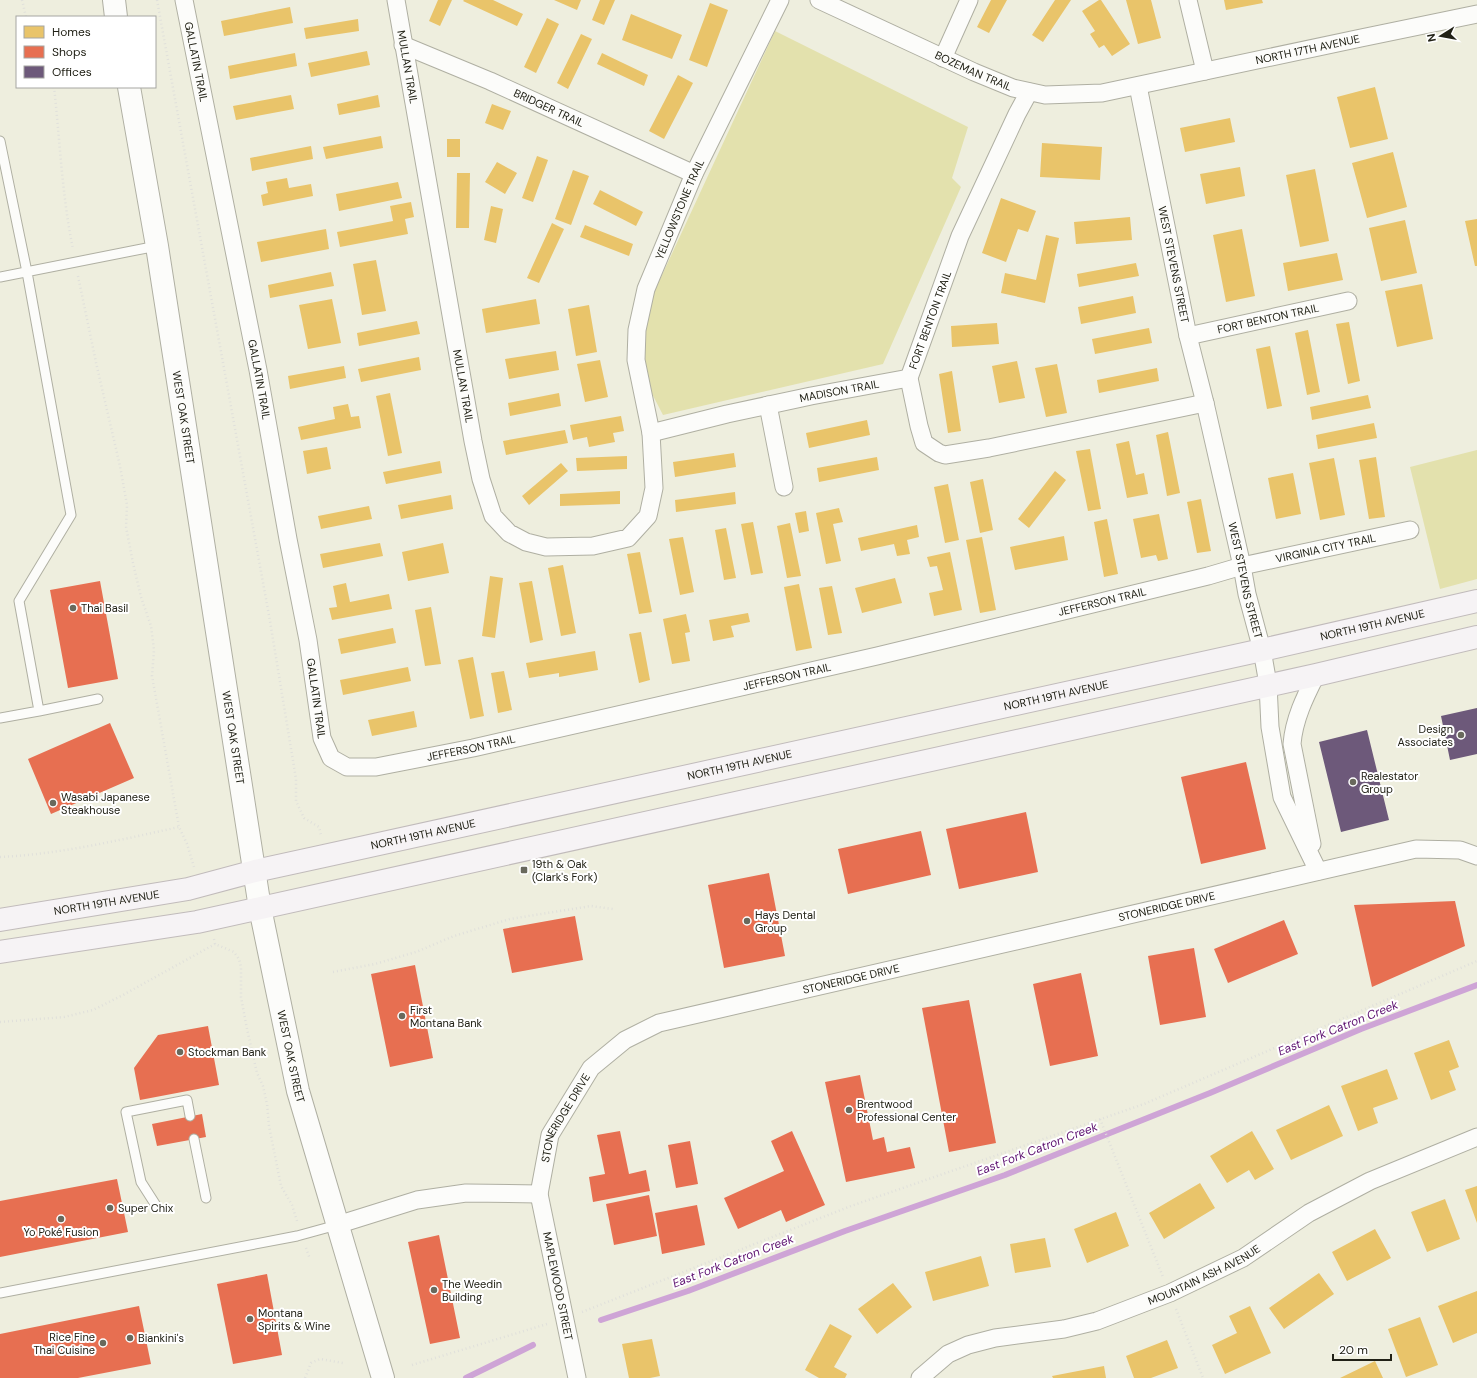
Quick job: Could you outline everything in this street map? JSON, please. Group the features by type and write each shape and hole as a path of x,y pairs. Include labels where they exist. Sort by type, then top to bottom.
{"main road":[{"path":"114,0 116,16"},
{"name":"WEST OAK STREET","path":"129,88 157,246 260,908 298,1091 383,1378"},
{"name":"NORTH 19TH AVENUE","path":"0,920 199,886 255,871 1262,650 1477,601"},
{"path":"0,952 208,919 260,908 1477,637"}],"street":[{"name":"GALLATIN TRAIL","path":"184,0 258,370 288,539 308,640 322,738 331,758"},
{"name":"MULLAN TRAIL","path":"396,0 472,441 481,480 493,516 509,533 526,542 546,547 593,546 628,538 648,516 654,488 651,433"},
{"name":"YELLOWSTONE TRAIL","path":"651,433 636,360 637,330 646,289 694,174 780,0"},
{"name":"BOZEMAN TRAIL","path":"819,0 943,58 1007,85 1029,92 1045,95 1102,93 1138,86"},
{"path":"943,58 969,0"},
{"path":"1188,0 1205,71"},
{"name":"NORTH 17TH AVENUE","path":"1138,86 1477,14"},
{"name":"BRIDGER TRAIL","path":"403,45 490,81 568,118 694,174"},
{"name":"WEST STEVENS STREET","path":"1138,86 1188,336 1205,403 1247,594 1262,650 1268,684 1270,727 1282,796 1318,871"},
{"name":"FORT BENTON TRAIL","path":"1029,92 1017,114 960,236 909,378 924,443 939,453 945,455 989,448 1205,403"},
{"name":"FORT BENTON TRAIL","path":"1188,336 1348,301"},
{"name":"MADISON TRAIL","path":"651,433 768,405 909,378"},
{"path":"768,405 784,487"},
{"name":"VIRGINIA CITY TRAIL","path":"1242,566 1410,530"},
{"name":"JEFFERSON TRAIL","path":"331,758 347,767 376,767 473,748 884,654 1208,576 1242,566"},
{"path":"1316,674 1300,707 1293,731 1292,744 1318,871"},
{"name":"STONERIDGE DRIVE","path":"539,1194 550,1135 590,1068 625,1040 659,1023 1416,849 1460,850 1477,856"},
{"name":"MOUNTAIN ASH AVENUE","path":"920,1378 948,1354 968,1345 995,1338 1064,1329 1097,1321 1170,1293 1242,1258 1309,1213 1363,1185 1477,1137"},
{"path":"337,1225 417,1200 466,1193 539,1194"},
{"name":"MAPLEWOOD STREET","path":"539,1194 577,1378"}],"lane":[{"path":"0,141 27,272 72,514 19,602 40,711"},
{"path":"0,277 157,246"},
{"path":"0,718 98,699"},
{"path":"157,1207 141,1182 126,1112 187,1100 190,1116"},
{"path":"194,1139 206,1198"},
{"path":"0,1293 297,1236 337,1225"}],"path":[{"path":"22,0 26,16"},
{"path":"157,0 270,622 296,779 296,801 304,818 320,827 324,856"},
{"path":"54,88 67,216 75,262 120,466 127,505 126,527 133,563 141,597 151,626 154,650 152,676 179,827 188,844 199,886"},
{"path":"0,857 26,856 83,847 179,827"},
{"path":"333,972 376,964 416,952 454,936 510,919 591,906 612,909"},
{"path":"208,919 215,944"},
{"path":"0,1022 64,1017 93,1010 215,944"},
{"path":"215,944 234,952 239,959 241,967 241,997 246,1029 257,1073 263,1086 281,1186 292,1205"},
{"path":"412,1365 565,1318 851,1206 1144,1104 1477,961"},
{"path":"1100,1119 1203,1378"},
{"path":"305,1378 311,1363 320,1359 343,1363"}],"shaded area":[{"path":"775,31 968,127 952,178 961,187 883,364 663,415 648,386 642,339 650,301"},
{"path":"1477,450 1477,579 1440,589 1410,467"}],"building: Homes":[{"path":"438,0 452,0 440,26 429,21"},
{"path":"493,0 523,14 517,26 463,1"},
{"path":"554,0 581,0 577,10"},
{"path":"600,0 615,0 604,25 592,20"},
{"path":"991,0 1007,0 989,33 977,27"},
{"path":"1055,0 1071,0 1043,42 1032,35"},
{"path":"1101,0 1130,44 1112,56 1104,45 1099,48 1090,34 1095,31 1082,11"},
{"path":"1126,0 1151,0 1161,38 1138,44"},
{"path":"1224,0 1262,0 1263,3 1226,10"},
{"path":"710,3 728,10 707,67 689,60"},
{"path":"290,7 293,23 224,36 221,21"},
{"path":"631,14 682,35 672,59 622,40"},
{"path":"547,18 559,24 536,73 524,67"},
{"path":"358,19 359,31 306,39 304,28"},
{"path":"581,34 592,39 568,89 557,83"},
{"path":"367,51 370,65 311,77 308,63"},
{"path":"295,53 297,66 230,79 228,66"},
{"path":"602,53 648,75 644,86 597,64"},
{"path":"678,75 693,83 664,139 649,131"},
{"path":"1375,87 1388,139 1350,148 1337,97"},
{"path":"291,95 294,109 236,120 233,106"},
{"path":"378,95 380,107 339,115 337,104"},
{"path":"492,104 511,111 503,130 485,123"},
{"path":"1230,118 1235,142 1185,152 1180,128"},
{"path":"381,136 383,148 326,159 323,147"},
{"path":"447,139 460,139 460,157 447,157"},
{"path":"1042,143 1102,147 1100,180 1040,177"},
{"path":"311,146 313,159 252,171 250,158"},
{"path":"1393,152 1407,207 1367,218 1352,163"},
{"path":"537,156 548,160 533,202 522,198"},
{"path":"497,162 517,173 505,194 485,182"},
{"path":"1240,167 1245,196 1206,204 1200,174"},
{"path":"1315,169 1329,241 1300,247 1286,175"},
{"path":"573,170 589,176 571,225 555,219"},
{"path":"457,173 470,173 469,228 456,228"},
{"path":"287,178 289,188 311,184 313,196 263,206 261,195 268,193 266,182"},
{"path":"398,182 402,198 339,211 336,194"},
{"path":"600,190 643,212 636,226 593,204"},
{"path":"1001,198 1036,211 1028,232 1018,229 1006,262 982,253"},
{"path":"411,202 414,217 405,219 408,234 340,247 337,232 393,221 390,206"},
{"path":"491,206 503,209 496,243 484,240"},
{"path":"1130,217 1132,240 1076,244 1074,222"},
{"path":"1477,219 1477,266 1475,266 1465,221"},
{"path":"1405,220 1417,273 1381,281 1369,228"},
{"path":"552,223 564,229 539,283 527,278"},
{"path":"585,225 633,244 629,256 580,237"},
{"path":"326,229 329,249 261,262 257,242"},
{"path":"1242,229 1255,296 1226,302 1213,235"},
{"path":"1046,235 1059,238 1045,303 1001,293 1005,273 1036,280"},
{"path":"1337,253 1343,280 1288,291 1283,263"},
{"path":"376,260 386,311 362,315 353,264"},
{"path":"1136,263 1139,276 1079,287 1077,274"},
{"path":"331,272 334,286 270,298 268,285"},
{"path":"1422,284 1433,339 1397,347 1385,291"},
{"path":"1133,296 1136,313 1081,324 1078,307"},
{"path":"332,299 341,343 308,349 299,305"},
{"path":"536,299 540,324 486,333 482,309"},
{"path":"589,305 597,352 576,356 568,309"},
{"path":"417,321 420,334 359,346 357,333"},
{"path":"1349,322 1360,381 1348,384 1336,324"},
{"path":"997,323 999,344 952,347 951,326"},
{"path":"1149,328 1152,343 1095,354 1092,339"},
{"path":"1308,330 1320,392 1307,395 1295,333"},
{"path":"1270,346 1282,406 1267,409 1256,349"},
{"path":"556,351 559,370 509,379 505,359"},
{"path":"419,357 421,370 361,382 358,369"},
{"path":"600,360 608,397 585,402 577,364"},
{"path":"1017,361 1025,398 999,403 992,366"},
{"path":"1057,364 1067,413 1046,417 1035,368"},
{"path":"344,366 346,378 290,389 288,376"},
{"path":"1157,368 1159,381 1099,393 1097,380"},
{"path":"952,371 961,431 948,433 939,374"},
{"path":"390,393 402,453 388,456 376,396"},
{"path":"559,393 561,406 510,416 508,403"},
{"path":"1368,395 1371,408 1312,420 1310,407"},
{"path":"348,404 351,417 359,416 361,428 301,440 298,427 335,419 333,407"},
{"path":"621,416 624,431 613,433 615,442 589,447 587,437 573,440 570,425"},
{"path":"867,420 870,435 809,448 806,433"},
{"path":"1374,423 1377,438 1318,449 1316,435"},
{"path":"565,430 568,443 506,455 503,441"},
{"path":"1168,432 1180,493 1167,496 1156,435"},
{"path":"1129,441 1136,475 1144,473 1148,494 1127,498 1116,444"},
{"path":"327,447 331,469 307,474 303,451"},
{"path":"1090,449 1101,509 1088,511 1076,451"},
{"path":"734,453 736,467 675,477 673,462"},
{"path":"627,456 627,469 577,471 576,458"},
{"path":"877,457 879,470 819,482 817,468"},
{"path":"1376,457 1385,517 1369,519 1359,460"},
{"path":"1334,458 1345,515 1320,520 1309,463"},
{"path":"440,461 442,473 386,484 383,472"},
{"path":"561,463 568,471 529,505 522,496"},
{"path":"1055,471 1066,480 1029,528 1018,519"},
{"path":"1293,473 1301,514 1276,519 1268,478"},
{"path":"983,479 993,530 980,533 970,482"},
{"path":"948,484 959,540 945,543 934,487"},
{"path":"620,491 620,504 560,506 560,494"},
{"path":"735,492 736,504 676,512 675,500"},
{"path":"451,495 453,509 401,519 398,505"},
{"path":"1201,499 1211,551 1197,553 1187,502"},
{"path":"369,506 372,519 321,529 318,516"},
{"path":"839,508 843,522 833,524 841,561 826,564 816,513"},
{"path":"806,511 809,531 799,533 795,513"},
{"path":"1159,514 1168,559 1158,561 1156,555 1141,558 1133,519"},
{"path":"1107,519 1118,574 1104,577 1094,522"},
{"path":"753,522 763,573 751,575 741,524"},
{"path":"790,523 801,576 787,578 777,526"},
{"path":"917,525 919,537 907,540 910,554 897,556 894,544 861,551 858,538"},
{"path":"726,528 736,578 724,580 715,530"},
{"path":"1064,536 1068,560 1015,570 1010,547"},
{"path":"683,537 694,592 680,595 669,539"},
{"path":"982,537 996,610 980,613 966,540"},
{"path":"380,543 383,556 323,568 320,554"},
{"path":"443,543 449,573 408,581 402,552"},
{"path":"640,552 652,612 639,614 627,554"},
{"path":"950,552 962,610 934,616 929,593 943,590 937,566 930,567 927,557"},
{"path":"563,565 576,633 561,636 548,568"},
{"path":"490,576 503,578 495,638 482,636"},
{"path":"895,578 902,603 862,613 855,588"},
{"path":"532,581 543,640 530,643 519,583"},
{"path":"346,583 350,602 389,594 392,609 332,620 329,608 337,607 333,586"},
{"path":"799,584 812,648 796,651 784,587"},
{"path":"832,586 842,633 828,635 819,588"},
{"path":"431,607 441,664 425,666 415,610"},
{"path":"748,613 750,622 731,626 734,637 713,641 709,620"},
{"path":"686,614 690,632 685,633 690,661 672,664 663,619"},
{"path":"393,628 396,643 341,654 338,639"},
{"path":"641,632 650,680 639,683 629,634"},
{"path":"595,651 598,670 559,677 559,673 529,678 526,663"},
{"path":"473,657 484,716 470,719 458,660"},
{"path":"408,667 411,681 343,695 340,680"},
{"path":"504,671 512,710 498,713 491,673"},
{"path":"414,711 417,727 372,736 368,720"},
{"path":"1449,1040 1459,1067 1449,1071 1456,1090 1431,1100 1414,1053"},
{"path":"1387,1069 1398,1099 1373,1108 1378,1123 1358,1131 1341,1086"},
{"path":"1329,1105 1343,1136 1291,1160 1276,1130"},
{"path":"1252,1131 1274,1169 1255,1180 1249,1170 1227,1183 1210,1156"},
{"path":"1200,1183 1215,1208 1164,1239 1149,1213"},
{"path":"1477,1186 1477,1223 1465,1190"},
{"path":"1445,1199 1460,1239 1427,1252 1411,1212"},
{"path":"1116,1212 1129,1246 1087,1263 1074,1229"},
{"path":"1375,1229 1391,1258 1347,1281 1332,1252"},
{"path":"1045,1238 1051,1267 1015,1273 1010,1244"},
{"path":"981,1256 989,1286 933,1301 925,1272"},
{"path":"1319,1273 1334,1294 1284,1329 1269,1308"},
{"path":"893,1283 912,1307 877,1334 858,1309"},
{"path":"1477,1291 1477,1333 1453,1343 1438,1306"},
{"path":"1250,1306 1271,1353 1225,1374 1212,1345 1237,1333 1229,1316"},
{"path":"1420,1317 1438,1365 1406,1377 1388,1329"},
{"path":"830,1324 852,1336 834,1367 847,1374 845,1378 819,1378 805,1370"},
{"path":"652,1339 660,1376 650,1378 629,1378 622,1344"},
{"path":"1167,1340 1178,1368 1151,1378 1134,1378 1126,1356"},
{"path":"1375,1361 1383,1378 1340,1378"},
{"path":"1104,1366 1106,1378 1053,1378 1052,1376"}],"building: Shops":[{"path":"100,581 118,679 68,688 50,590"},
{"path":"110,723 134,778 51,814 28,759"},
{"path":"1246,762 1266,849 1201,864 1181,777"},
{"path":"1026,812 1038,872 959,889 946,829"},
{"path":"921,831 931,875 848,894 838,849"},
{"name":"Hays Dental Group","path":"769,873 785,956 724,968 708,885"},
{"path":"1455,901 1465,946 1372,987 1354,905"},
{"path":"575,916 583,960 512,973 503,929"},
{"path":"1284,920 1298,954 1228,983 1214,949"},
{"path":"1194,948 1206,1017 1160,1025 1148,956"},
{"name":"First Montana Bank","path":"415,965 433,1058 390,1067 371,974"},
{"path":"1081,973 1098,1056 1050,1066 1033,984"},
{"path":"969,1000 996,1143 949,1152 922,1008"},
{"name":"Stockman Bank","path":"208,1026 219,1085 140,1100 134,1068 158,1035"},
{"name":"Brentwood Professional Center","path":"860,1075 873,1140 884,1137 887,1152 910,1147 915,1168 846,1182 825,1082"},
{"path":"202,1114 206,1137 157,1146 152,1124"},
{"path":"620,1131 629,1174 646,1170 650,1191 593,1202 589,1177 605,1174 597,1135"},
{"path":"792,1131 825,1205 786,1222 781,1210 738,1229 724,1198 784,1171 771,1141"},
{"path":"690,1141 698,1184 676,1188 668,1145"},
{"path":"117,1179 128,1232 0,1257 0,1201"},
{"path":"649,1195 657,1236 614,1245 606,1204"},
{"path":"697,1205 705,1245 662,1254 655,1213"},
{"name":"The Weedin Building","path":"439,1235 460,1338 430,1344 408,1242"},
{"name":"Montana Spirits & Wine","path":"267,1274 282,1355 233,1364 217,1284"},
{"path":"139,1306 151,1364 78,1378 0,1378 0,1334"}],"building: Offices":[{"name":"Design Associates","path":"1477,708 1477,754 1450,760 1441,716"},
{"path":"1367,730 1389,820 1341,832 1319,742"}],"waterway":[{"name":"East Fork Catron Creek","path":"601,1320 688,1291 845,1231 1005,1175 1210,1093 1361,1029 1477,985"},
{"name":"East Fork Catron Creek","path":"466,1378 533,1345"}],"place":[{"name":"Thai Basil","path":"73,608"},
{"name":"Design Associates","path":"1461,735"},
{"name":"Realestator Group","path":"1353,782"},
{"name":"Wasabi Japanese Steakhouse","path":"53,803"},
{"name":"19th & Oak (Clark's Fork)","path":"524,870"},
{"name":"Hays Dental Group","path":"747,921"},
{"name":"First Montana Bank","path":"402,1016"},
{"name":"Stockman Bank","path":"180,1052"},
{"name":"Brentwood Professional Center","path":"849,1110"},
{"name":"Super Chix","path":"110,1208"},
{"name":"Yo Poké Fusion","path":"61,1219"},
{"name":"The Weedin Building","path":"434,1290"},
{"name":"Montana Spirits & Wine","path":"250,1319"},
{"name":"Biankini's","path":"130,1338"},
{"name":"Rice Fine Thai Cuisine","path":"103,1343"}]}
